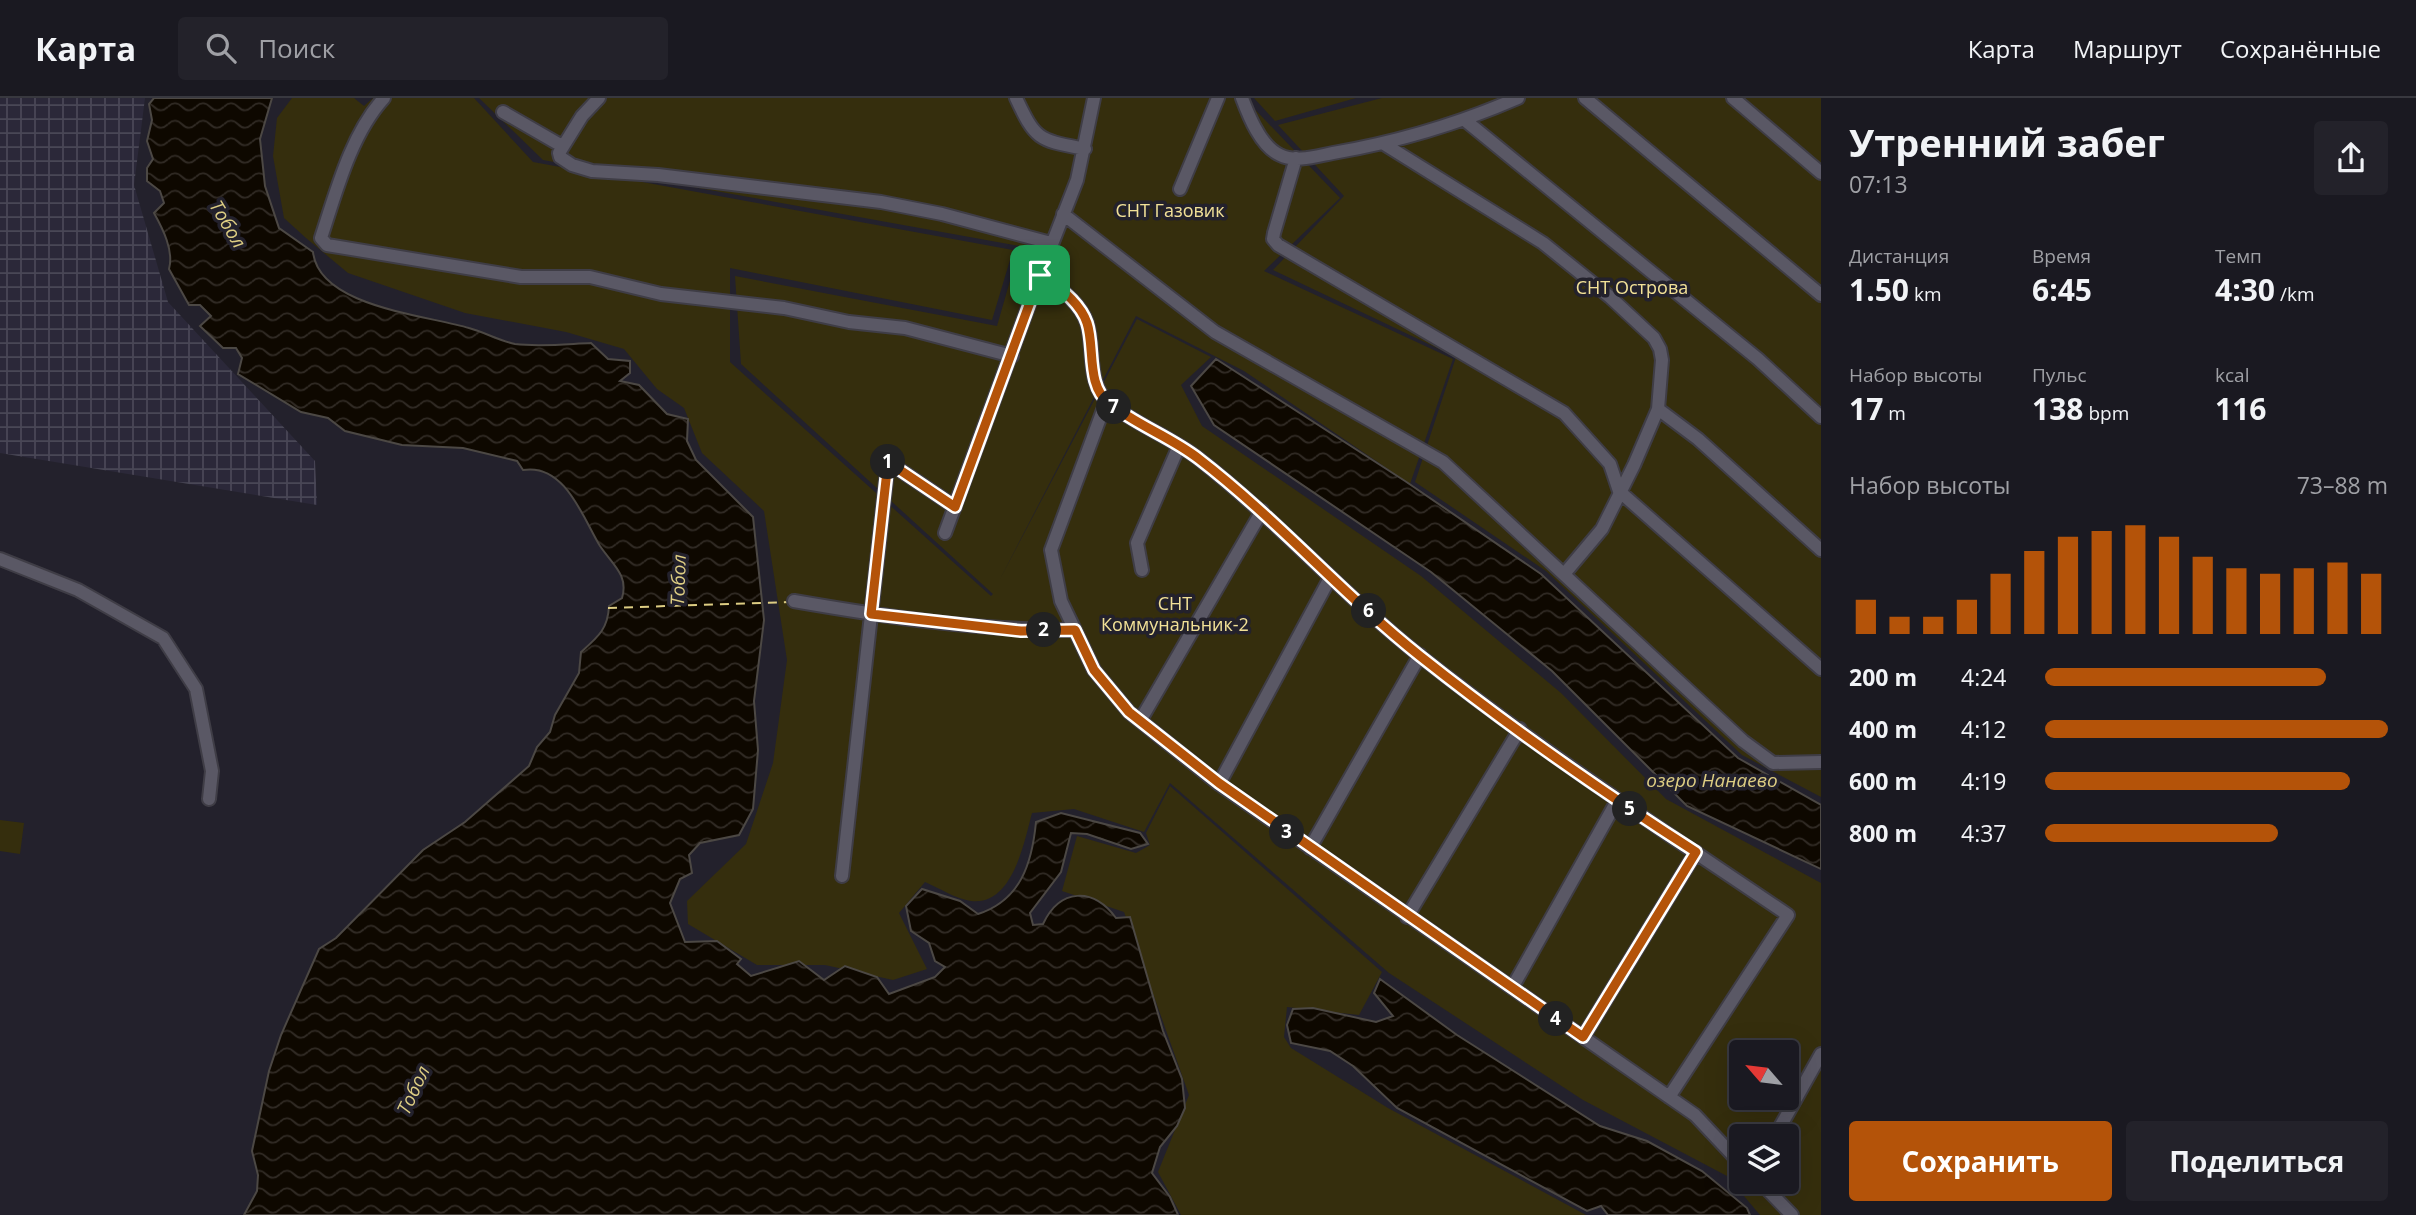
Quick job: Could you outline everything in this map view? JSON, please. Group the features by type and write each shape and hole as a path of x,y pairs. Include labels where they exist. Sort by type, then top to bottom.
{"street":[{"path":"384,98 358,140 343,177 322,235 321,240 327,245 521,277 590,277 661,293 784,308 849,322 905,328 1012,356"},
{"path":"599,98 562,146 560,158 581,169 658,175 881,202 979,223 1051,243"},
{"path":"1016,98 1033,133 1055,143 1085,149"},
{"path":"945,533 1012,356 1051,243 1077,180 1094,98"},
{"path":"1180,189 1218,98"},
{"path":"1242,98 1268,147 1281,156 1296,158 1384,145 1466,121 1518,98"},
{"path":"1585,98 1821,295"},
{"path":"1733,98 1821,173"},
{"path":"503,112 562,146"},
{"path":"1466,121 1758,359 1821,417"},
{"path":"1384,145 1543,243 1610,297 1654,338 1662,360 1658,409 1602,530 1565,573"},
{"path":"1296,158 1274,233 1273,239 1278,245 1564,413 1611,464 1619,491 1821,669"},
{"path":"1063,214 1215,332 1443,463 1565,573 1743,741 1773,763 1821,762"},
{"path":"1040,275 1068,296 1086,321 1093,372 1106,402 1180,446 1262,511 1330,578 1420,655 1617,801 1788,915 1668,1097"},
{"path":"1106,402 1051,550 1061,601 1094,670 1140,721 1219,783 1407,917 1695,1115 1729,1151"},
{"path":"1658,409 1698,439 1821,550"},
{"path":"1142,570 1137,543 1180,446"},
{"path":"842,876 888,462 955,507"},
{"path":"1140,721 1262,511"},
{"path":"0,559 78,590 163,638 196,689 212,771 209,799"},
{"path":"1219,783 1330,578"},
{"path":"794,601 871,614 1021,631 1075,630"},
{"path":"1310,848 1420,655"},
{"path":"1407,917 1520,729"},
{"path":"1512,988 1617,801"},
{"path":"1583,1037 1696,852"},
{"path":"1782,1124 1821,1054"},
{"path":"1772,1194 1792,1215"}],"shaded area":[{"path":"0,98 145,98 134,185 168,302 315,461 317,505 0,453"}],"green space":[{"name":"СНТ Коммунальник-2","path":"292,98 354,98 364,106 373,98 474,98 533,162 1013,250 992,320 730,268 730,362 991,596 993,594 741,364 735,276 997,326 1020,246 543,160 479,98 1244,98 1340,198 1264,271 1453,359 1410,484 1244,371 1136,316 999,581 1137,319 1211,357 1181,385 1202,426 1421,576 1561,693 1666,799 1821,883 1821,1215 1760,1215 1742,1194 1799,1194 1799,1124 1729,1124 1729,1178 1583,1100 1389,973 1170,783 1144,832 1074,809 1032,813 1020,855 1007,883 985,900 965,900 925,882 899,913 927,969 893,980 825,965 757,965 688,924 687,901 746,844 773,763 787,660 764,511 702,453 684,408 657,389 624,349 566,332 465,313 348,273 284,218 273,156 277,118"},
{"path":"1254,98 1356,98 1275,121"},
{"name":"СНТ Острова","path":"1382,98 1821,98 1821,797 1742,755 1546,571 1415,482 1456,357 1273,270 1344,196 1278,125"},
{"path":"1170,786 1382,972 1359,1015 1287,1007 1284,1037 1291,1048 1388,1108 1586,1215 1181,1215 1158,1172 1189,1095 1124,912 1062,891 1077,836 1136,853 1150,845 1146,833"},
{"path":"0,820 24,823 20,854 0,851"}],"water":[{"name":"Тобол","path":"154,98 272,98 260,139 265,186 279,228 313,252 320,271 334,285 377,306 469,328 509,343 591,343 608,359 630,361 630,373 620,381 639,385 667,414 688,419 687,441 696,460 753,517 764,620 754,701 758,750 753,809 739,835 700,843 689,855 692,873 680,879 670,903 685,942 717,941 741,959 737,964 751,976 799,961 824,980 845,966 877,977 889,994 935,977 945,967 935,961 929,943 911,931 906,906 922,889 960,901 978,914 993,908 1014,890 1022,878 1031,852 1036,822 1061,813 1140,833 1148,844 1131,849 1087,834 1071,833 1061,872 1030,913 1033,925 1043,924 1058,904 1077,896 1097,901 1116,918 1130,917 1163,1031 1182,1079 1185,1108 1177,1126 1160,1147 1152,1173 1170,1197 1178,1215 244,1215 257,1191 258,1175 252,1151 269,1071 281,1035 319,949 336,938 423,850 465,822 529,766 537,747 550,732 555,715 579,673 581,652 601,632 607,621 609,606 622,598 624,590 618,570 600,546 571,495 550,475 538,470 523,470 517,461 463,448 402,445 345,431 328,418 301,412 238,374 242,358 236,348 223,348 200,326 211,316 200,305 189,305 169,269 169,248 154,213 164,203 160,191 147,181 147,168 153,159 147,141 152,120 149,104"},
{"name":"озеро Нанаево","path":"1216,359 1405,481 1541,574 1738,758 1821,805 1821,869 1687,806 1552,671 1431,572 1214,425 1191,386"},
{"path":"1380,979 1457,1035 1600,1126 1647,1141 1702,1171 1747,1208 1750,1215 1608,1215 1601,1206 1587,1211 1397,1108 1353,1066 1330,1051 1291,1043 1287,1025 1293,1009 1313,1008 1376,1022 1393,1016 1374,993"}],"ferry route":[{"path":"608,608 789,602"}],"route":[{"path":"1040,275 1068,296 1086,321 1091,337 1093,372 1106,402 1197,457 1262,511 1330,578 1420,655 1617,801 1696,852 1583,1037 1450,947 1219,783 1129,712 1094,670 1075,630 1021,631 871,614 888,462 955,507 1040,275"}],"park label":[{"name":"СНТ Газовик","path":"1170,210"}]}
